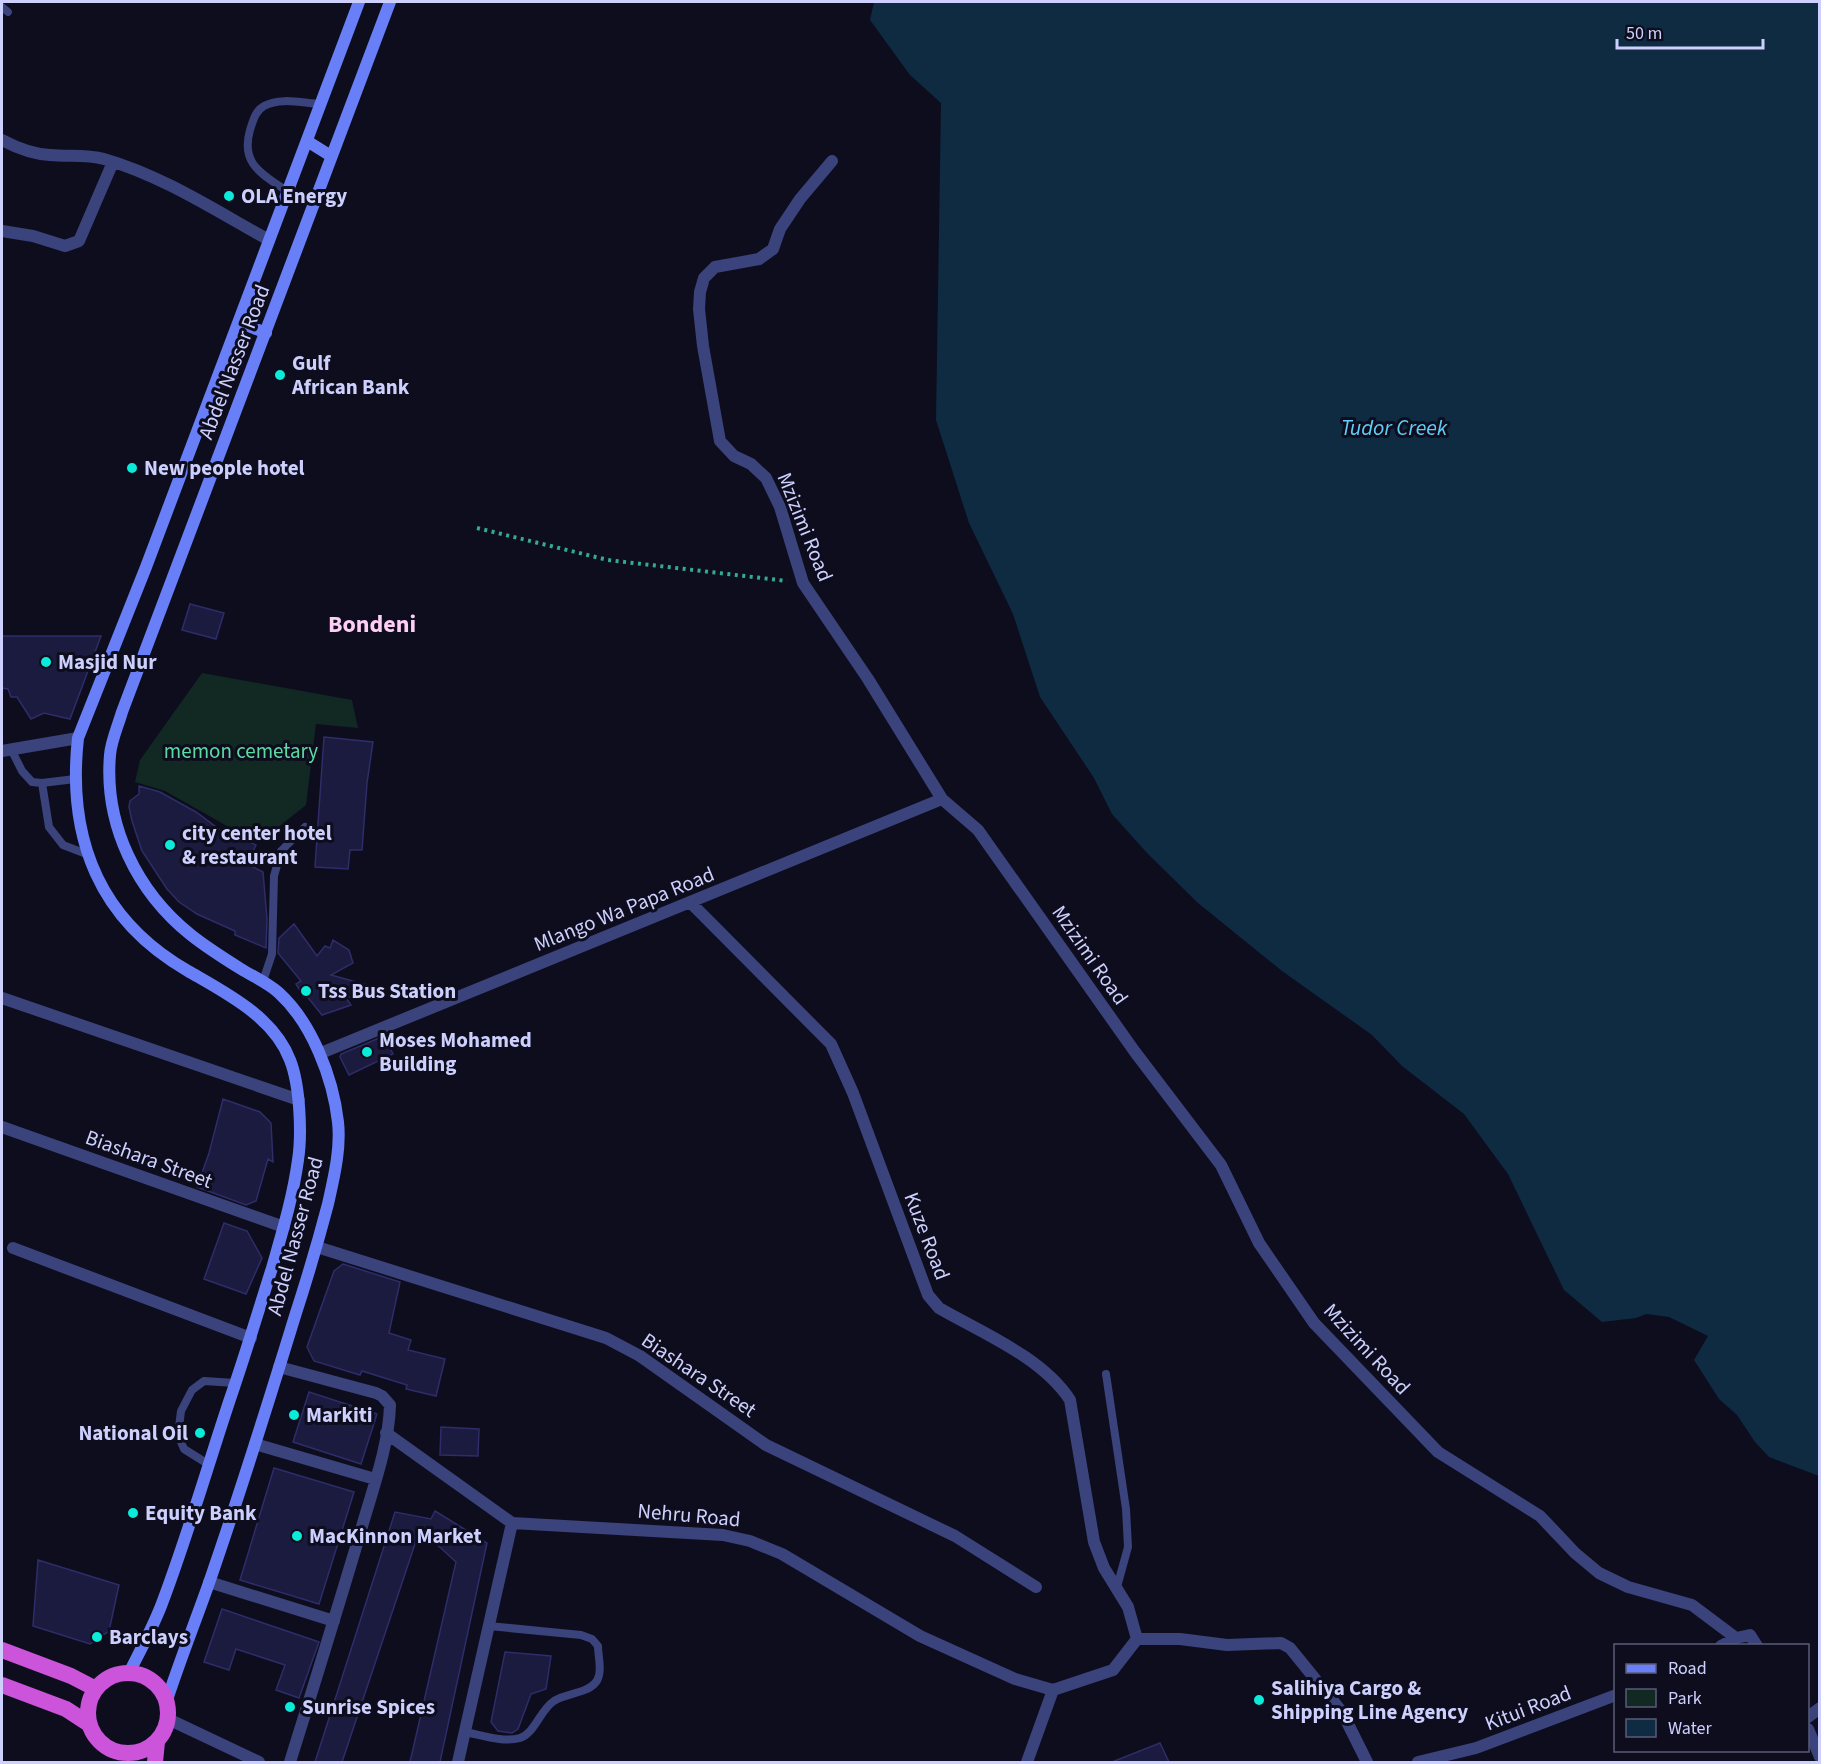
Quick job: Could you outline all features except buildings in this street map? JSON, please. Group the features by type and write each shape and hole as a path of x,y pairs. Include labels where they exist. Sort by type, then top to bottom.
{"highway":[{"path":"2,1650 71,1676 96,1689"},
{"path":"129,1673 145,1677 158,1686 166,1700 168,1719 164,1732 157,1742 145,1750 131,1753 118,1752 105,1746 95,1736 89,1724 90,1700 96,1689 105,1680 129,1673"},
{"path":"2,1684 66,1708 89,1724"},
{"path":"154,1762 157,1742"},
{"path":"100,1762 105,1746"}],"main road":[{"name":"Abdel Nasser Road","path":"129,1673 159,1609 250,1338 284,1227 299,1158 298,1100 291,1061 272,1032 255,1014 186,970 128,925 106,894 81,831 75,779 78,738 146,567 359,2"},
{"name":"Abdel Nasser Road","path":"166,1700 209,1582 255,1444 317,1246 338,1156 338,1122 331,1082 321,1053 293,1010 279,993 263,981 191,936 155,902 129,860 118,832 110,783 110,753 122,712 390,2"},
{"path":"307,141 331,156"},
{"path":"239,322 266,333"}],"street":[{"path":"2,140 21,149 41,154 90,156 113,162 153,178 269,240"},
{"name":"Mzizimi Road","path":"832,161 780,229 773,249 759,259 715,267 704,278 700,292 699,309 703,346 720,441 734,456 751,464 766,478 780,507 803,583 868,679 942,799 978,830 1135,1052 1221,1166 1258,1243 1314,1323 1438,1452 1540,1516 1575,1553 1599,1573 1628,1587 1692,1605 1736,1638 1750,1635 1755,1644"},
{"path":"2,231 33,236 65,246 75,244 79,241 113,162"},
{"path":"6,750 78,738"},
{"name":"Mlango Wa Papa Road","path":"321,1053 942,799"},
{"name":"Kuze Road","path":"691,903 831,1044 853,1093 928,1295 939,1308 1036,1364 1064,1390 1070,1400 1094,1542 1104,1568 1128,1607 1137,1639"},
{"path":"2,998 298,1100"},
{"name":"Biashara Street","path":"2,1126 284,1227"},
{"name":"Biashara Street","path":"317,1246 606,1338 640,1356 766,1445 955,1536 1036,1587"},
{"path":"13,1248 250,1338"},
{"path":"279,1367 382,1396 390,1405 375,1479 290,1762"},
{"path":"386,1432 512,1523 458,1762"},
{"path":"255,1444 375,1479"},
{"name":"Nehru Road","path":"512,1523 723,1535 750,1540 782,1554 920,1636 1015,1679 1053,1690"},
{"path":"209,1582 334,1621"},
{"path":"1725,1644 1736,1638"},
{"path":"1027,1762 1053,1690 1113,1670 1137,1639 1180,1639 1227,1645 1281,1643 1290,1648 1342,1712 1367,1762"},
{"name":"Kitui Road","path":"1418,1762 1476,1748 1614,1696"},
{"path":"168,1719 259,1762"},
{"path":"1809,1731 1820,1757"}],"lane":[{"path":"288,192 250,161 246,143 254,115 264,106 281,102 320,104"},
{"path":"6,750 32,782 75,779"},
{"path":"42,783 49,826 63,845 89,855"},
{"path":"263,981 272,954 274,876 281,851 305,827"},
{"path":"1106,1374 1126,1509 1128,1547 1117,1587"},
{"path":"208,1464 184,1449 178,1435 181,1411 192,1390 204,1381 235,1383"},
{"path":"465,1732 512,1740 524,1737 530,1732 543,1710 555,1700 584,1690 595,1683 599,1674 598,1646 592,1639 580,1635 489,1626"}],"path":[{"path":"477,528 608,560 803,583"}],"green space":[{"name":"memon cemetary","path":"202,673 352,700 358,728 316,724 306,805 261,841 227,826 165,791 135,782 140,760"}],"water":[{"name":"Tudor Creek","path":"874,2 1819,2 1819,1476 1769,1457 1755,1442 1737,1415 1719,1399 1694,1360 1708,1336 1669,1317 1646,1314 1636,1318 1602,1322 1564,1290 1508,1174 1464,1114 1402,1066 1372,1035 1282,971 1198,903 1147,853 1112,814 1094,778 1040,697 1013,614 969,523 936,420 941,103 910,75 870,20"}],"place":[{"name":"OLA Energy","path":"229,196"},
{"name":"Gulf African Bank","path":"280,375"},
{"name":"New people hotel","path":"132,468"},
{"name":"Masjid Nur","path":"46,662"},
{"name":"city center hotel & restaurant","path":"170,845"},
{"name":"Tss Bus Station","path":"306,991"},
{"name":"Moses Mohamed Building","path":"367,1052"},
{"name":"Markiti","path":"294,1415"},
{"name":"National Oil","path":"200,1433"},
{"name":"Equity Bank","path":"133,1513"},
{"name":"MacKinnon Market","path":"297,1536"},
{"name":"Barclays","path":"97,1637"},
{"name":"Salihiya Cargo & Shipping Line Agency","path":"1259,1700"},
{"name":"Sunrise Spices","path":"290,1707"}],"district":[{"name":"Bondeni","path":"372,624"}]}
